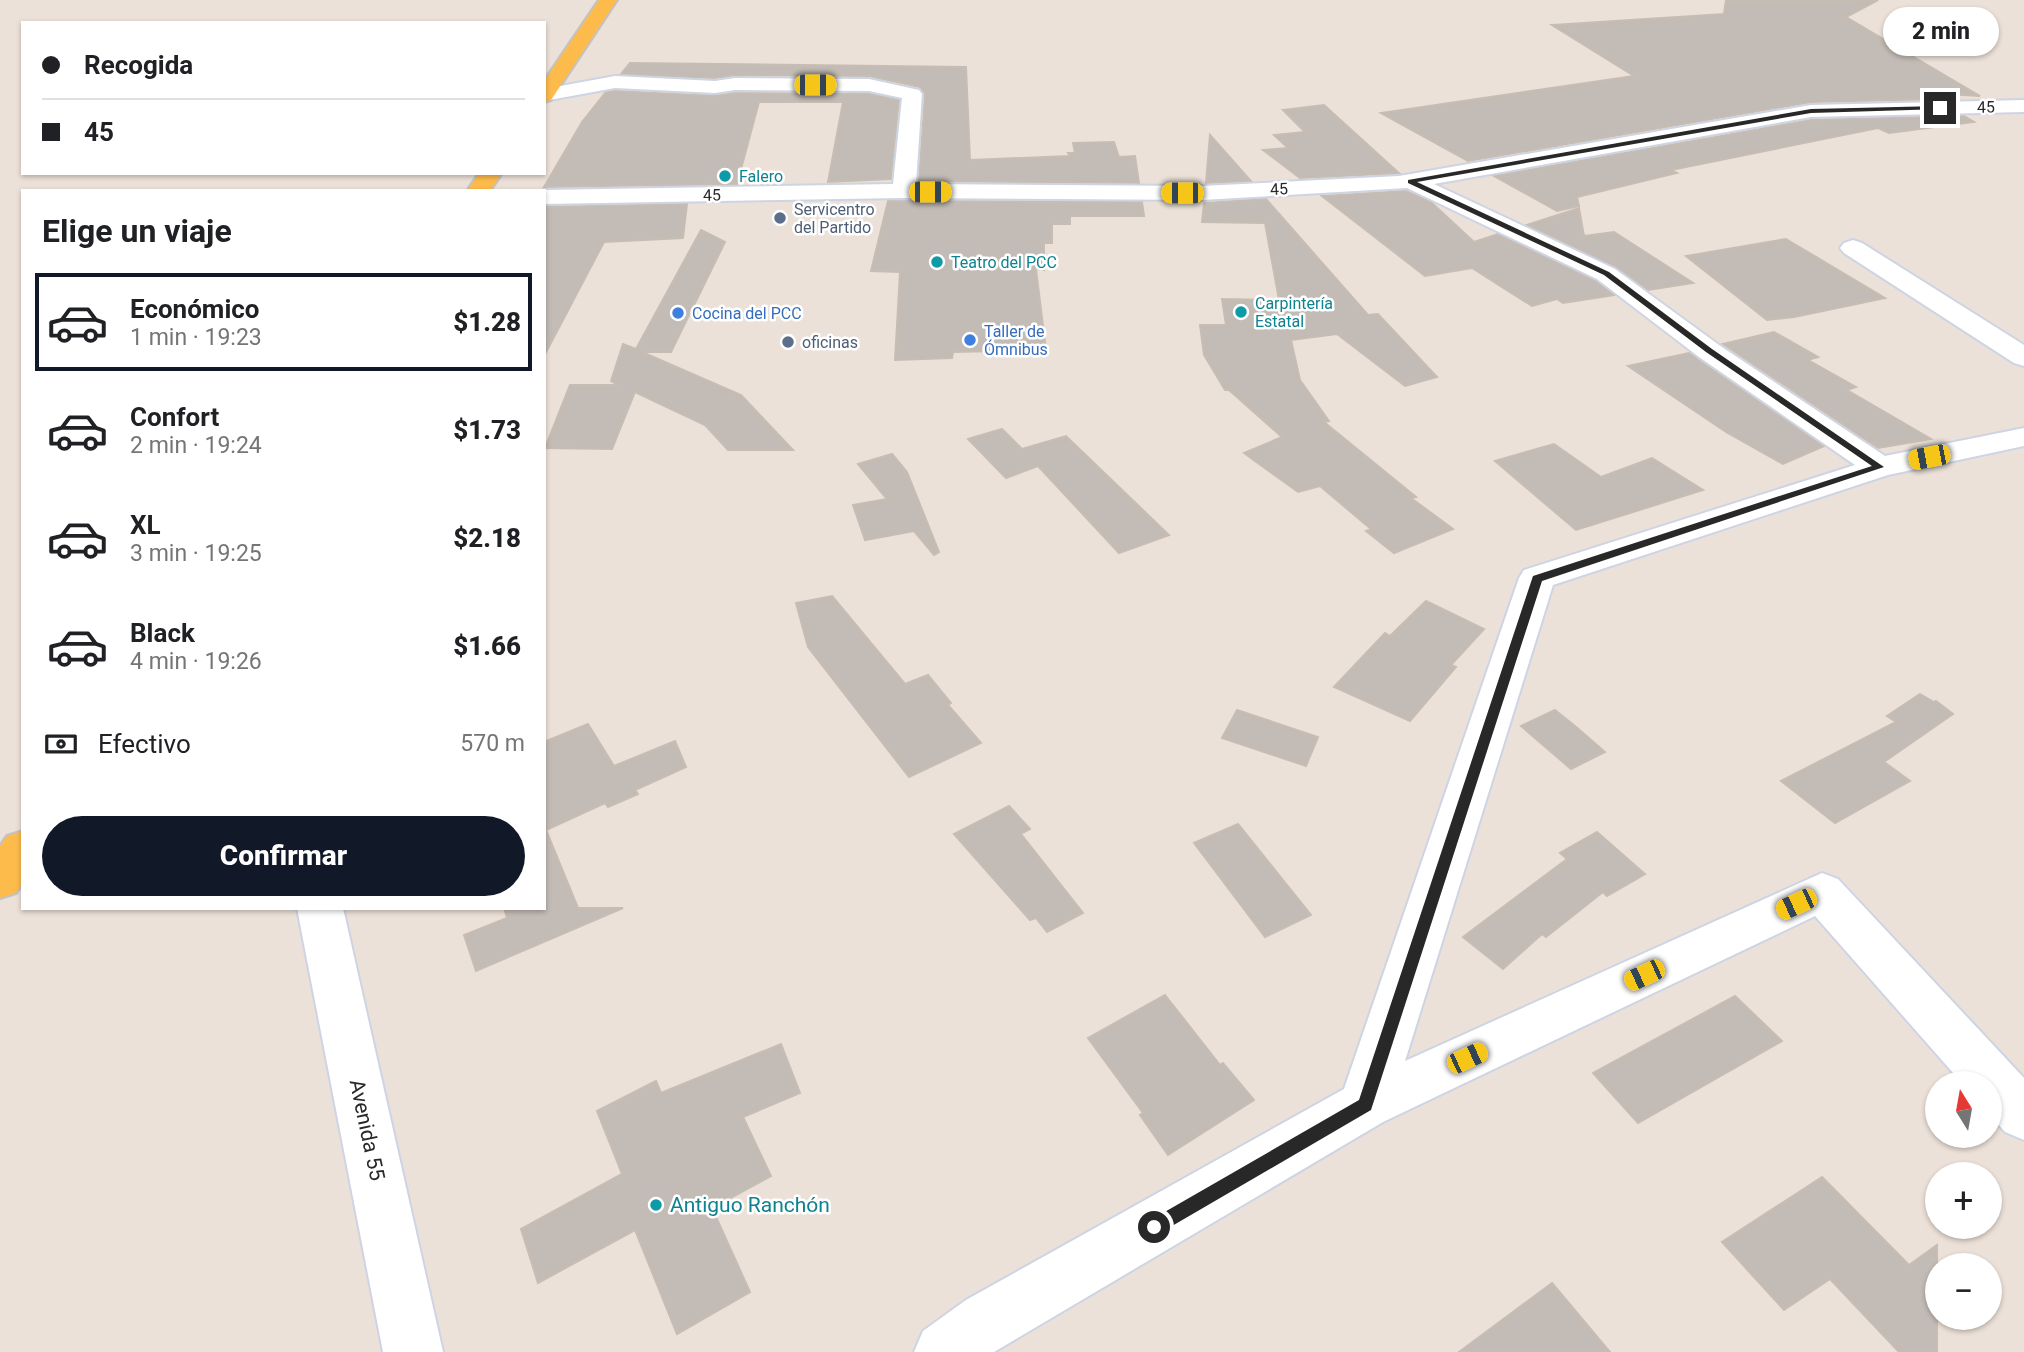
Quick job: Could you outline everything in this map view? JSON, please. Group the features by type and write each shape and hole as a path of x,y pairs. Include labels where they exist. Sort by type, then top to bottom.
{"main road":[{"path":"546,94 608,0"},
{"path":"0,880 21,851"}],"street":[{"path":"546,96 615,82 715,87 735,84 869,85 912,94 904,191"},
{"name":"45","path":"546,197 904,191 1202,193 1410,181 1811,111 2018,110"},
{"path":"1410,181 1606,274 1709,351 1880,467"},
{"path":"1853,248 2024,356"},
{"path":"1366,1105 1537,579 1880,467 2024,437"},
{"path":"951,1350 987,1321 1366,1105 1822,892 2024,1115"},
{"name":"Avenida 55","path":"320,910 413,1352"}],"building":[{"path":"1726,0 1878,0 1846,17 1980,96 1930,93 1939,99 1811,102 1468,161 1381,113 1634,76 1552,25 1724,14"},
{"path":"630,63 966,67 970,160 1070,156 1068,153 1075,153 1073,143 1114,142 1119,157 1135,156 1139,183 919,181 925,94 920,87 869,76 735,75 715,78 621,74"},
{"path":"606,92 715,96 735,93 869,94 899,100 891,179 828,182 843,102 759,102 737,184 544,187 582,122"},
{"path":"1324,105 1399,173 1300,178 1263,150 1288,148 1274,135 1305,132 1283,110"},
{"path":"1964,116 1974,122 1889,133 1878,128 1671,170 1677,173 1577,197 1579,206 1557,211 1494,176 1811,120"},
{"path":"1210,135 1251,181 1206,183"},
{"path":"1406,191 1431,202 1474,242 1498,234 1596,281 1614,295 1563,303 1557,299 1532,306 1472,268 1425,276 1322,196"},
{"path":"1266,199 1368,315 1378,314 1437,377 1405,386 1337,334 1291,340 1300,380 1329,421 1324,422 1416,497 1411,498 1453,529 1394,553 1366,531 1371,529 1320,486 1298,492 1244,453 1282,437 1229,390 1225,390 1204,355 1200,325 1226,325 1222,299 1279,300 1265,223 1202,222 1204,203"},
{"path":"888,201 1142,202 1144,216 1070,216 1070,224 1052,224 1052,243 1044,243 1044,270 1036,269 1046,350 953,352 952,358 895,360 900,272 871,271"},
{"path":"687,204 683,238 604,242 546,352 546,207"},
{"path":"1579,208 1584,236 1614,232 1693,283 1648,290 1616,267 1527,225"},
{"path":"701,230 725,242 671,352 642,352 741,395 793,450 728,450 705,425 635,392 612,449 546,448 570,385 618,385 611,381 623,344 636,349"},
{"path":"1786,239 1885,298 1767,320 1686,256"},
{"path":"1774,332 1818,357 1808,360 1856,387 1847,390 1931,439 1878,448 1723,344"},
{"path":"1689,353 1824,446 1783,464 1726,432 1628,366"},
{"path":"1002,429 1022,449 1066,436 1169,535 1119,553 1038,466 1006,478 968,439"},
{"path":"1554,444 1601,477 1652,458 1703,490 1576,530 1495,461"},
{"path":"892,454 907,472 939,552 934,555 914,531 865,540 853,505 887,499 858,464"},
{"path":"832,596 905,684 928,675 951,703 948,705 981,743 909,777 808,647 796,603"},
{"path":"1426,601 1484,629 1451,665 1456,667 1410,721 1334,687 1385,633 1390,636"},
{"path":"1920,694 1936,701 1953,714 1884,762 1910,781 1835,823 1781,781 1896,722 1887,716"},
{"path":"1237,710 1318,737 1306,766 1222,738"},
{"path":"1555,710 1605,752 1571,769 1521,726"},
{"path":"588,724 614,766 675,741 686,767 635,790 638,794 608,807 605,803 546,830 546,741"},
{"path":"1009,806 1030,829 1021,834 1083,913 1047,932 1036,918 1030,920 954,834"},
{"path":"1238,824 1311,915 1265,937 1194,843"},
{"path":"546,830 578,908 623,908 476,971 464,935 507,918 505,910 546,910"},
{"path":"1597,832 1645,874 1607,896 1603,892 1546,937 1542,934 1503,969 1463,937 1567,859 1560,853"},
{"path":"1165,995 1220,1065 1223,1063 1254,1100 1168,1155 1140,1115 1143,1113 1088,1038"},
{"path":"1735,996 1782,1041 1638,1123 1593,1073"},
{"path":"781,1044 800,1093 743,1117 771,1176 712,1208 750,1292 677,1334 635,1230 538,1283 521,1229 622,1174 597,1111 656,1081 661,1093"},
{"path":"1822,1177 1909,1265 1925,1254 1925,1330 1937,1330 1937,1352 1899,1352 1830,1279 1784,1310 1722,1242"},
{"path":"1937,1245 1937,1253 1926,1253"},
{"path":"1552,1283 1610,1352 1459,1352"}],"place":[{"name":"Falero","path":"725,176"},
{"name":"Servicentro del Partido","path":"780,218"},
{"name":"Teatro del PCC","path":"937,262"},
{"name":"Carpintería Estatal","path":"1241,312"},
{"name":"Cocina del PCC","path":"678,313"},
{"name":"Taller de Ómnibus","path":"970,340"},
{"name":"oficinas","path":"788,342"},
{"name":"Antiguo Ranchón","path":"656,1205"}],"route":[{"path":"1154,1227 1366,1105 1537,579 1880,467 1709,351 1606,274 1410,181 1811,111 1940,108"}]}
